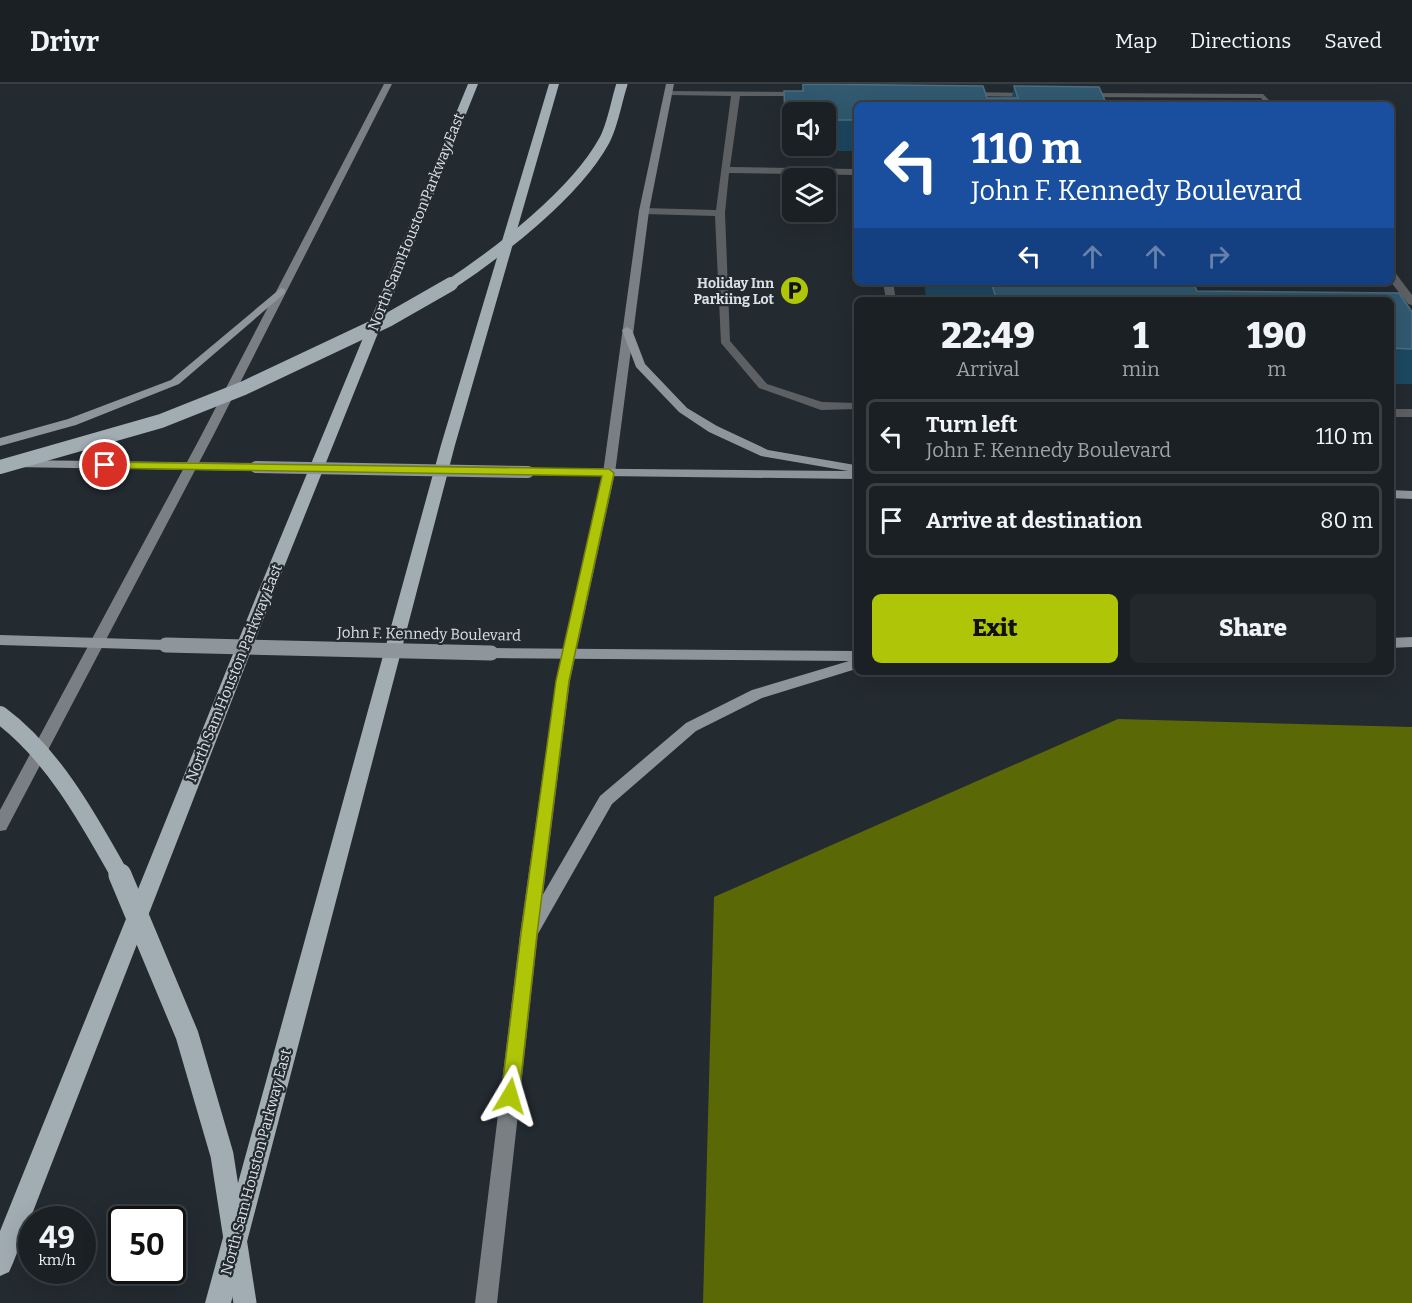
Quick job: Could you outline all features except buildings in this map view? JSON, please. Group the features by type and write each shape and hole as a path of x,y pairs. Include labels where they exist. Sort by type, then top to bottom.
{"highway":[{"name":"North Sam Houston Parkway East","path":"0,1263 264,597 473,84"},
{"name":"North Sam Houston Parkway East","path":"218,1303 445,457 554,84"},
{"path":"0,466 161,421 234,392 316,356 388,320 450,285 538,218 576,179 604,141 622,84"},
{"path":"0,715 19,729 78,802 130,896 187,1035 222,1155 245,1303"}],"main road":[{"path":"0,825 191,466 388,84"},
{"path":"486,1303 529,934 568,654 609,473 644,211 669,88"},
{"path":"0,442 72,422 175,382 281,291"},
{"path":"627,330 639,365 683,410 713,429 765,453 854,469"},
{"path":"0,466 191,466 854,475"},
{"path":"1394,494 1412,495"},
{"name":"John F. Kennedy Boulevard","path":"0,640 491,653 854,656"},
{"path":"1394,643 1412,642"},
{"path":"529,934 606,800 691,727 757,694 854,665"}],"lane":[{"path":"669,88 736,93 808,94"},
{"path":"736,93 720,213 724,341 763,386 821,406 854,406"},
{"path":"952,94 1048,95"},
{"path":"1072,95 1263,96 1268,102"},
{"path":"725,170 854,172"},
{"path":"644,211 720,213"},
{"path":"1394,278 1412,302"},
{"path":"1394,413 1412,413"}],"green space":[{"path":"1118,719 1412,727 1412,1303 703,1303 714,897"}],"place":[{"name":"Holiday Inn Parkiing Lot","path":"795,291"}],"route":[{"path":"105,465 609,473 563,681 510,1096"}]}
